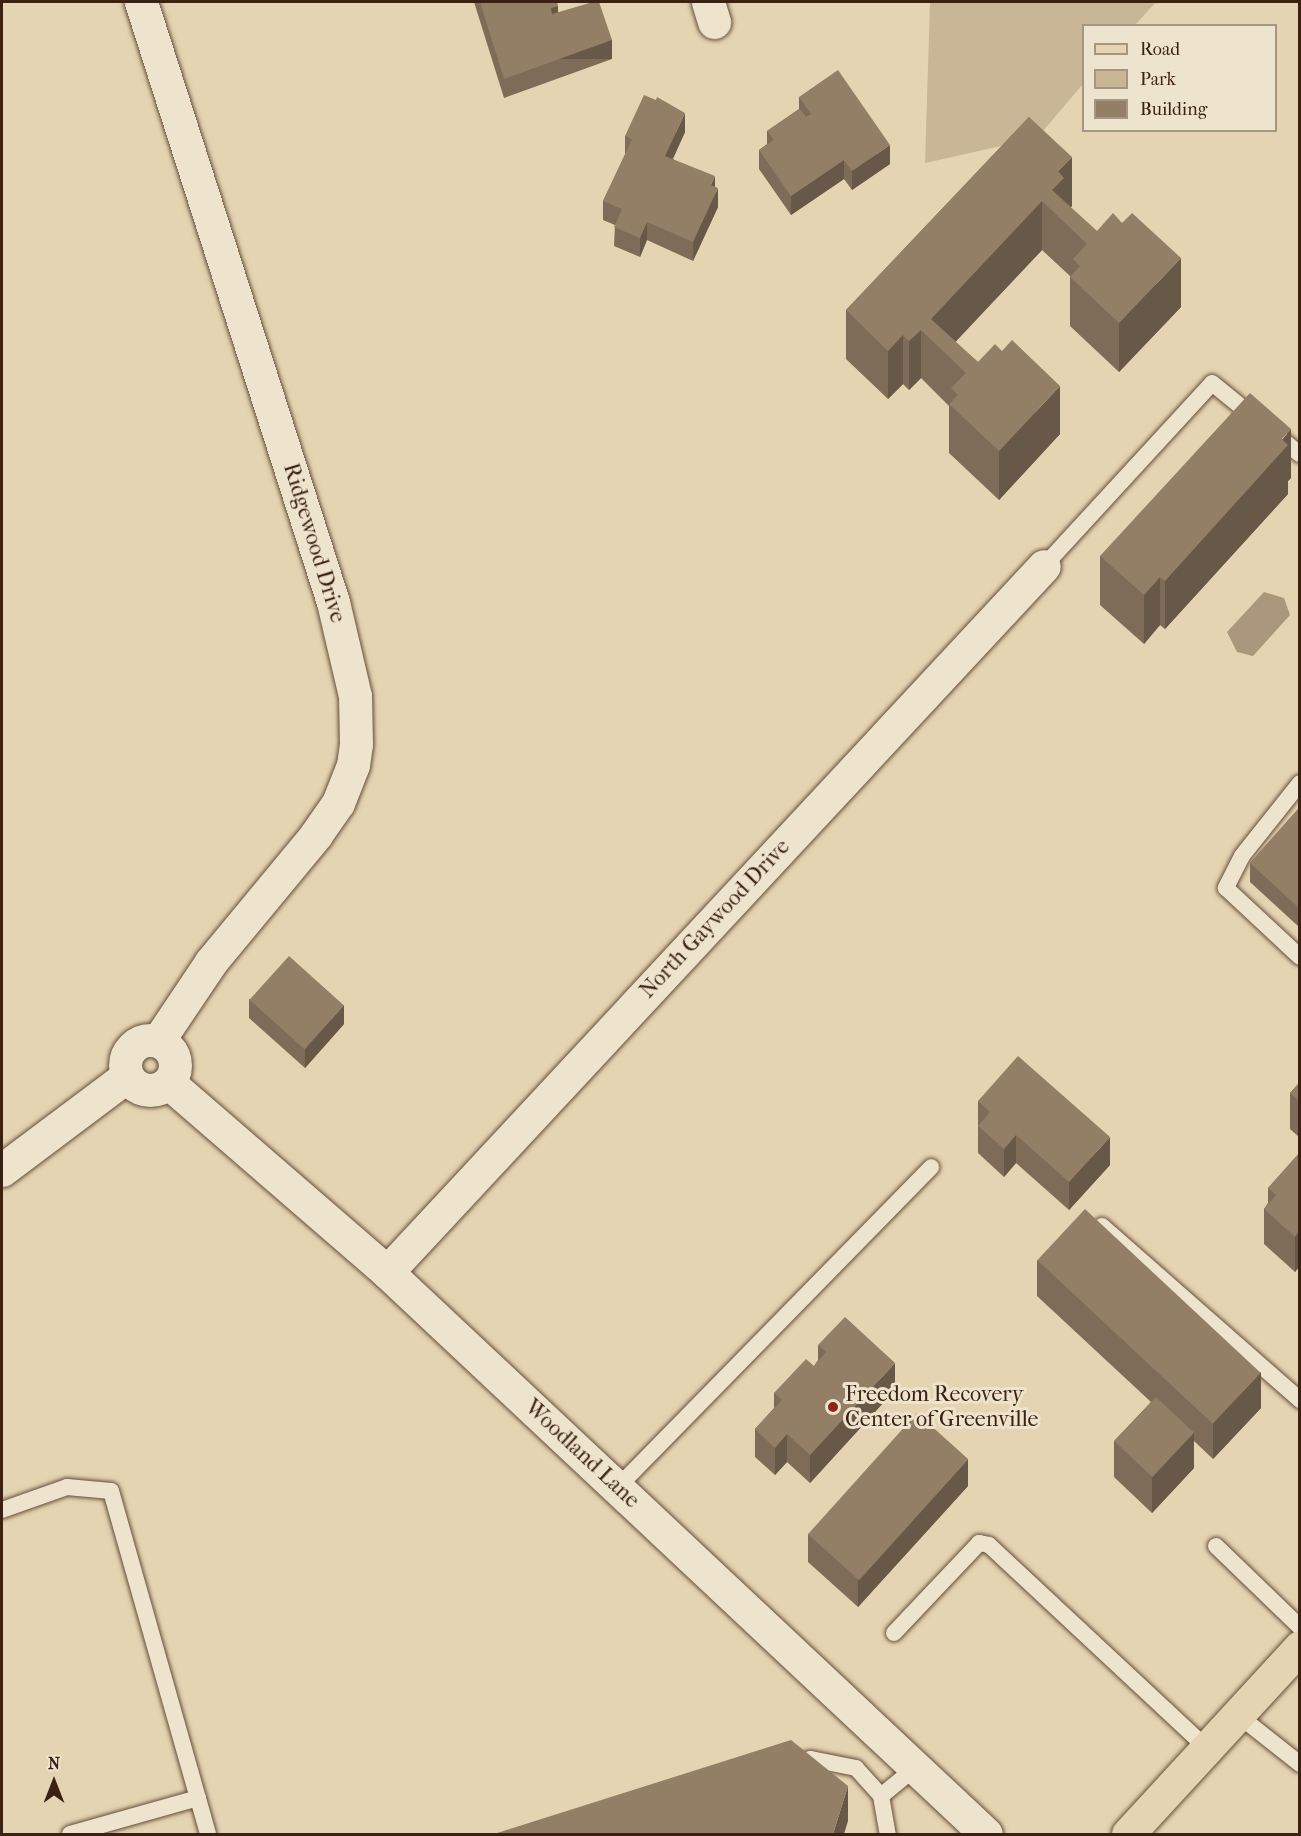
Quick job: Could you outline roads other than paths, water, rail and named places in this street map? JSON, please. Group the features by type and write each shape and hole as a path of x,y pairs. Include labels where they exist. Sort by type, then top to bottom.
{"main road":[{"path":"1139,1831 1207,1748 1299,1647"}],"street":[{"name":"Ridgewood Drive","path":"141,2 333,602 355,696 356,744 353,765 338,803 212,962 158,1041"},
{"name":"North Gaywood Drive","path":"387,1272 1044,566"},
{"path":"141,1041 158,1041 174,1059 176,1068 169,1083 146,1090 138,1088 127,1076 128,1052 141,1041"},
{"path":"2,1170 127,1076"},
{"name":"Woodland Lane","path":"169,1083 387,1272 986,1834"}],"lane":[{"path":"1044,566 1212,383 1299,454"},
{"path":"1299,783 1242,856 1226,888 1299,957"},
{"path":"617,1488 931,1167"},
{"path":"1098,1222 1299,1400"},
{"path":"2,1510 67,1487 111,1491 208,1834"},
{"path":"894,1633 979,1543 989,1545 1207,1748"},
{"path":"1216,1546 1299,1627"},
{"path":"1238,1715 1299,1764"},
{"path":"778,1768 811,1759 856,1768 881,1796 888,1834"},
{"path":"881,1796 915,1768"},
{"path":"70,1834 198,1798"}],"place":[{"name":"Freedom Recovery Center of Greenville","path":"833,1407"}]}
